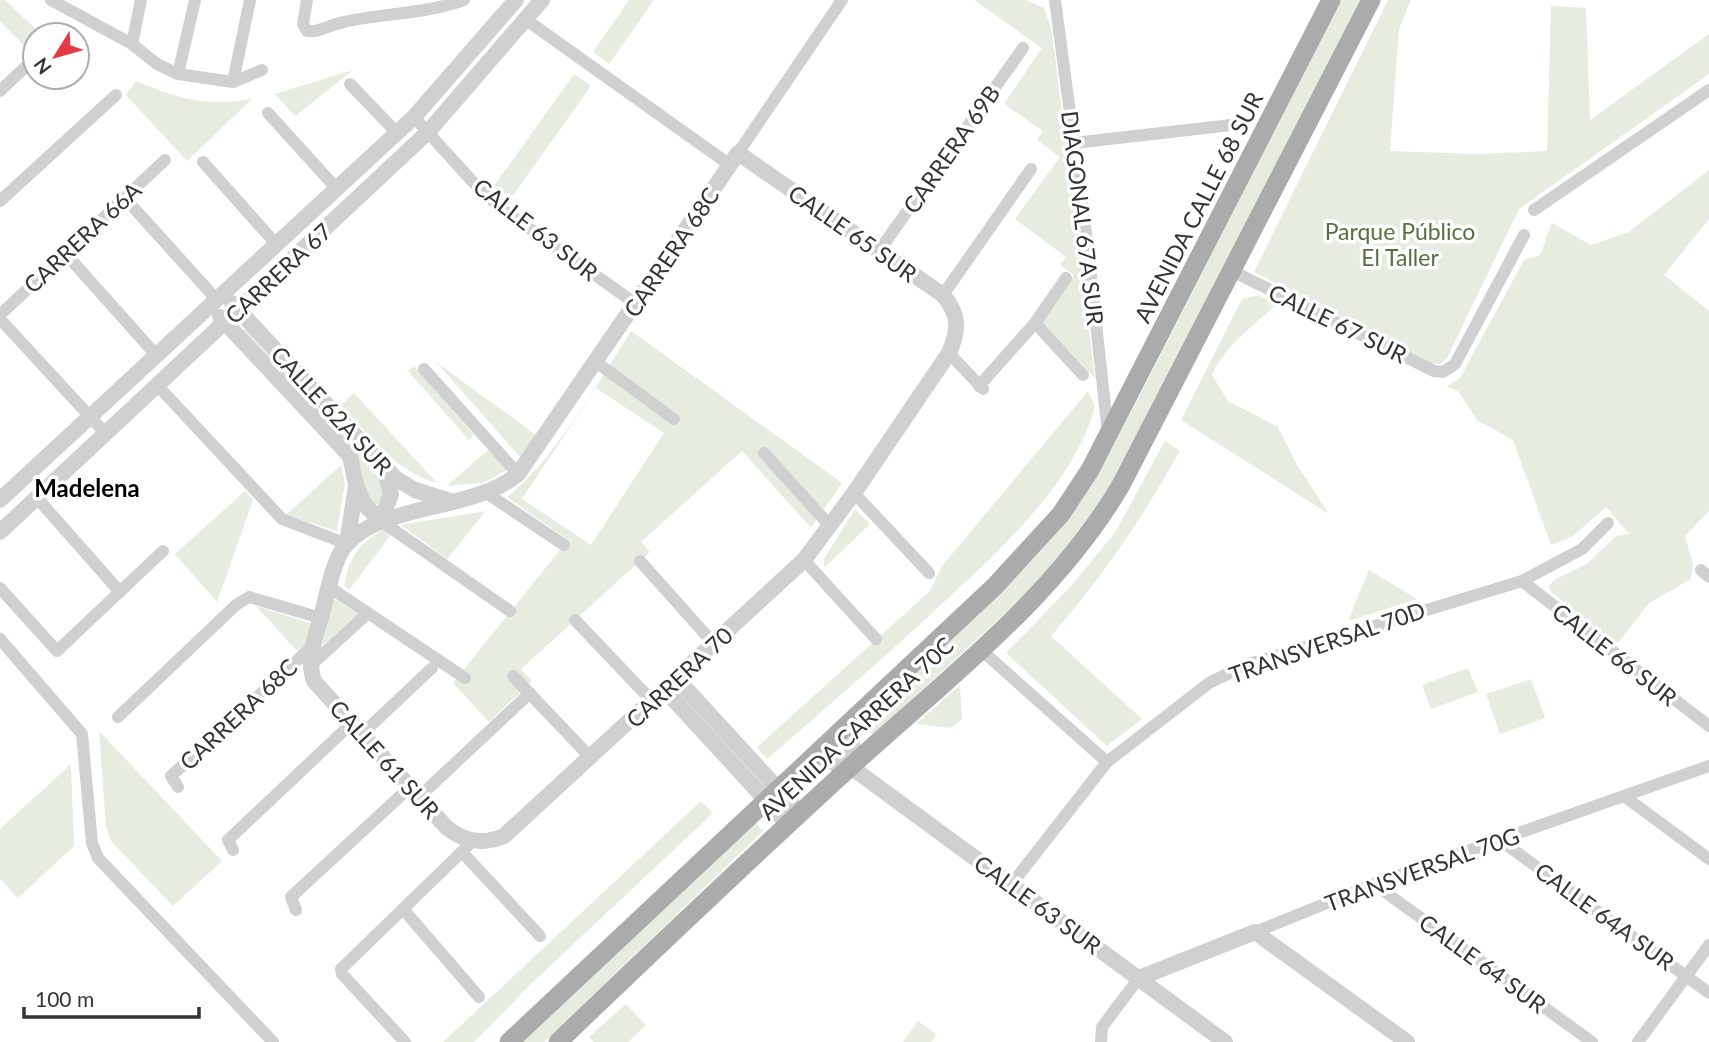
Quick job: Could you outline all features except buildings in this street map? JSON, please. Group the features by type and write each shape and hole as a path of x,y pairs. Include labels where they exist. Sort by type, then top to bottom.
{"main road":[{"name":"AVENIDA CALLE 68 SUR","path":"1108,437 1331,0"},
{"path":"1233,271 1371,0"},
{"name":"AVENIDA CARRERA 70C","path":"558,1042 794,818 979,649 1073,556 1106,510 1233,271"},
{"name":"AVENIDA CARRERA 70C","path":"509,1042 1023,559 1075,494 1108,437"}],"street":[{"path":"51,0 132,44 158,64 178,74 233,82 262,70"},
{"path":"132,44 141,0"},
{"path":"178,74 195,0"},
{"path":"233,82 250,0"},
{"path":"307,0 303,24 307,31 313,32 341,22 428,10 464,0"},
{"name":"CARRERA 67","path":"0,500 414,117 516,0"},
{"name":"CARRERA 67","path":"0,532 428,132 542,0"},
{"name":"CARRERA 68C","path":"347,544 381,521 488,494 518,474 842,0"},
{"name":"DIAGONAL 67A SUR","path":"1055,0 1108,437"},
{"name":"CALLE 65 SUR","path":"525,19 943,295 958,321"},
{"name":"CARRERA 69B","path":"879,251 1023,48"},
{"path":"0,91 21,71"},
{"path":"350,84 397,133"},
{"path":"1534,210 1709,90"},
{"path":"0,201 116,95"},
{"path":"268,113 337,189"},
{"name":"CALLE 63 SUR","path":"414,117 495,203 636,304"},
{"path":"1074,143 1240,124"},
{"name":"CARRERA 66A","path":"0,317 165,160"},
{"path":"203,162 277,245"},
{"path":"943,295 1031,169"},
{"name":"CALLE 62A SUR","path":"132,206 217,300 225,323 344,449 354,466 356,485 347,544 338,560 329,587 310,666"},
{"name":"CALLE 67 SUR","path":"1233,271 1434,371 1443,372 1455,364 1524,235"},
{"path":"65,254 157,356"},
{"path":"949,353 981,388 1035,323 1066,278"},
{"name":"CALLE 62A SUR","path":"217,300 239,310 384,467 415,490 456,502"},
{"path":"0,317 106,434"},
{"name":"CARRERA 70","path":"467,846 504,836 804,561 854,494 949,353 958,321"},
{"path":"1035,323 1083,375"},
{"path":"596,362 674,419"},
{"path":"424,369 518,474"},
{"path":"158,386 282,519 347,544"},
{"path":"764,453 830,526"},
{"path":"381,521 391,494 384,467"},
{"path":"356,485 364,504 381,521 510,611"},
{"path":"488,494 564,545"},
{"path":"854,494 929,573"},
{"path":"37,498 120,592"},
{"name":"TRANSVERSAL 70D","path":"1012,885 1107,762 1209,683 1245,665 1522,581 1582,549 1608,523"},
{"path":"0,588 57,651 163,551"},
{"path":"640,561 714,644"},
{"path":"804,561 876,639"},
{"name":"CALLE 66 SUR","path":"1522,581 1709,726"},
{"path":"329,587 466,678"},
{"path":"118,718 236,605 249,597 321,618"},
{"name":"CARRERA 68C","path":"310,666 368,613"},
{"path":"575,620 664,690 794,818"},
{"path":"0,639 82,734 92,843 98,858 273,1042"},
{"name":"CARRERA 68C","path":"178,787 171,776 314,645"},
{"path":"979,649 1107,762"},
{"name":"CALLE 61 SUR","path":"310,666 314,681 447,828 467,846 540,936"},
{"path":"233,850 228,840 432,667"},
{"path":"513,676 592,758"},
{"path":"296,910 291,897 530,693"},
{"path":"851,767 853,719"},
{"name":"CALLE 63 SUR","path":"807,761 827,761 851,767 1225,1042"},
{"name":"TRANSVERSAL 70G","path":"1139,978 1374,884 1709,766"},
{"path":"1624,796 1709,859"},
{"name":"CALLE 64A SUR","path":"1500,840 1709,993"},
{"path":"405,1042 342,974 344,963 467,846"},
{"name":"CALLE 64 SUR","path":"1374,884 1591,1042"},
{"path":"403,909 480,997"},
{"path":"1255,932 1407,1042"},
{"path":"1638,1042 1709,945"},
{"path":"1100,1040 1102,1027 1139,978"}],"green space":[{"path":"0,0 5,0 27,21 21,21 21,43 0,21"},
{"path":"629,0 654,0 609,64 593,52"},
{"path":"974,0 1026,0 1044,8 1052,32 1095,378 1040,320 1074,275 1060,265 1066,257 1015,219 1060,157 1037,140 1043,131 1004,104 1042,48"},
{"path":"1341,0 1361,0 1152,411 1087,526 1027,593 873,735 866,726 896,691 1041,550 1082,499 1137,401"},
{"name":"Parque Público El Taller","path":"1388,0 1411,0 1399,29 1390,151 1477,154 1547,151 1551,6 1586,8 1590,120 1709,34 1709,74 1519,209 1447,358 1441,364 1432,364 1254,272"},
{"path":"353,70 295,116 275,94"},
{"path":"574,74 591,86 511,198 494,186"},
{"path":"136,81 193,100 221,102 252,99 187,161 126,95"},
{"path":"1709,170 1709,219 1664,275 1709,311 1709,511 1685,536 1693,564 1691,579 1649,603 1617,644 1551,592 1549,586 1554,580 1587,564 1616,536 1629,534 1606,507 1573,536 1551,545 1513,440 1477,420 1459,392 1447,386 1460,378 1524,260 1540,255 1552,223 1591,245 1629,232"},
{"path":"1259,295 1277,304 1232,345 1212,375 1228,401 1278,427 1297,465 1329,514 1181,420 1242,299"},
{"path":"246,328 378,469 385,496 378,505 368,501 361,473 242,331"},
{"path":"631,331 842,483 811,528 742,451 641,542 650,552 521,669 532,681 489,722 453,683 568,540 507,497 558,443","holes":["596,388 664,433 591,545 522,499"]},
{"path":"436,362 536,435 520,457"},
{"path":"414,366 474,435 469,440 408,371"},
{"path":"1088,391 1095,406 1085,434 1071,462 1033,514 943,603 767,759 757,747 930,591 942,566"},
{"path":"354,393 437,483 408,470 384,451 362,428 341,405"},
{"path":"1165,441 1180,451 1166,476 1104,570 1051,636 1142,719 1107,746 1006,653 1073,584 1116,531"},
{"path":"489,449 507,470 483,483 447,486"},
{"path":"341,465 345,483 337,531 286,515"},
{"path":"245,491 253,500 217,602 175,554"},
{"path":"855,509 870,524 824,568 824,559"},
{"path":"486,511 447,559 401,525"},
{"path":"383,530 391,535 349,590 344,586 352,560 361,546"},
{"path":"1369,570 1417,599 1348,621"},
{"path":"333,598 358,614 322,646"},
{"path":"256,606 313,624 308,642 298,652"},
{"path":"1468,668 1478,692 1431,709 1422,685"},
{"path":"1531,679 1545,718 1500,734 1486,694"},
{"path":"960,685 962,719 951,728 916,724"},
{"path":"99,731 222,861 173,906 111,841 106,827"},
{"path":"71,764 74,846 18,898 0,879 0,829"},
{"path":"701,801 713,813 532,983 474,1042 443,1042"},
{"path":"754,822 763,831 544,1042 519,1042"},
{"path":"626,1004 646,1025 628,1042 594,1042 589,1037"},
{"path":"918,1021 936,1034 931,1042 903,1042"}],"district":[{"name":"Madelena","path":"87,487"}]}
